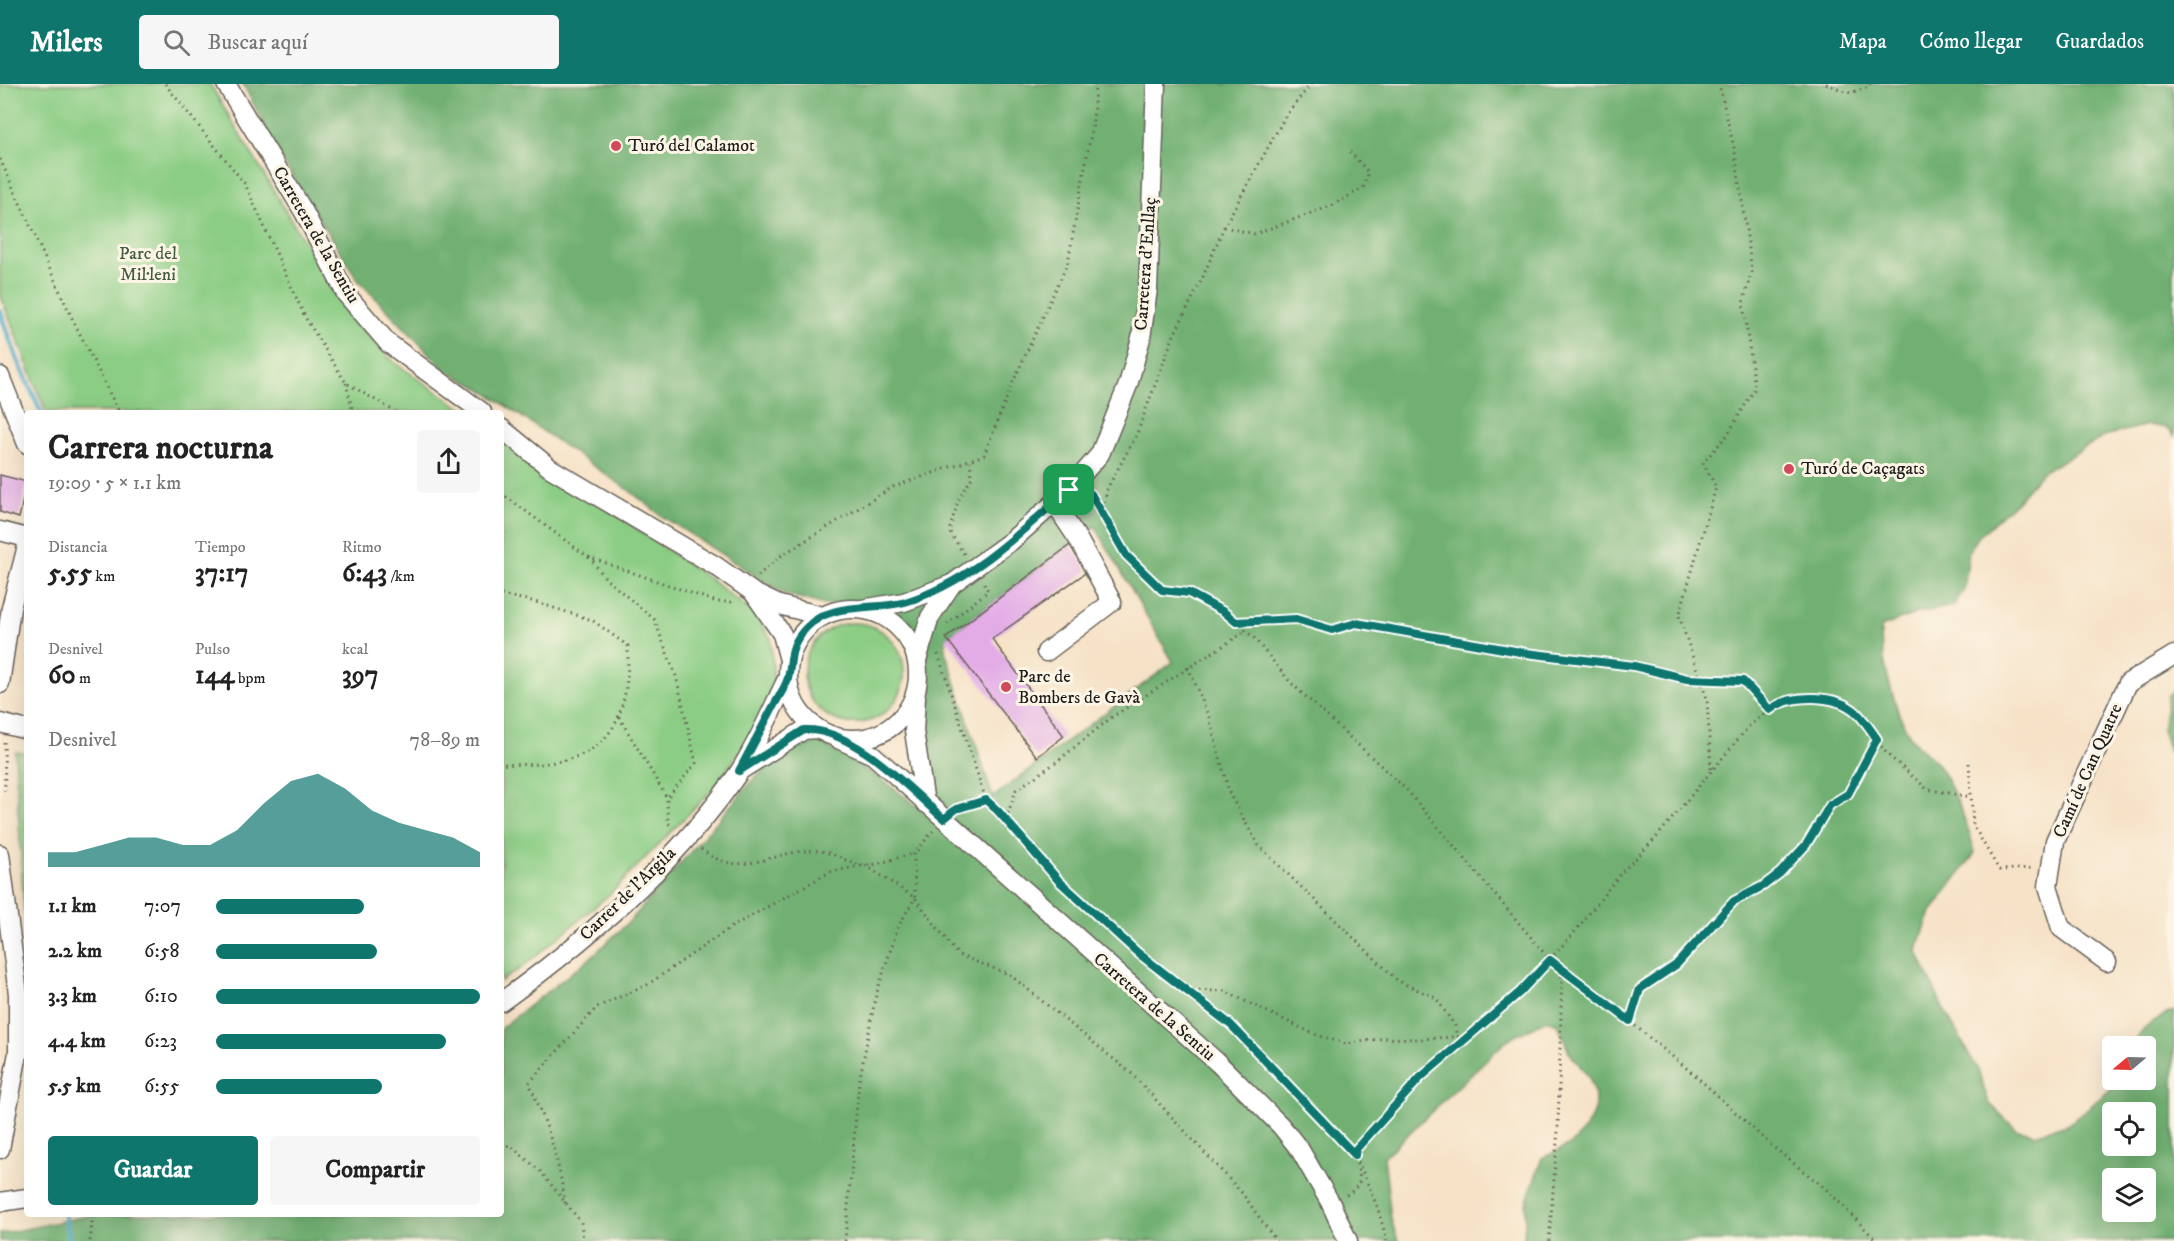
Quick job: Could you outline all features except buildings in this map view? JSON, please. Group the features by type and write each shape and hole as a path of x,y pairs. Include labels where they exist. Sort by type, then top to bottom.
{"street":[{"name":"Carretera de la Sentiu","path":"226,84 303,212 346,294 388,344 479,410"},
{"name":"Carretera d'Enllaç","path":"862,609 904,602 952,584 1011,541 1069,490 1100,454 1128,384 1141,338 1148,290 1156,84"},
{"path":"0,376 24,436"},
{"path":"504,430 550,468 750,590 779,604 822,616"},
{"path":"1046,652 1113,602 1054,503"},
{"path":"0,531 24,537"},
{"path":"0,684 11,608 24,558"},
{"name":"Carretera d'Enllaç","path":"917,660 930,617 952,584"},
{"path":"750,590 782,634 789,660"},
{"path":"916,693 907,711 885,731 856,740 836,738 816,729 802,716 792,698 788,679 789,660 795,642 807,627 822,616 842,609 862,609 881,615 897,626 909,641 917,660 916,693 914,731 925,803"},
{"name":"Camí de Can Quatre","path":"2107,962 2061,928 2048,886 2055,841 2128,683 2174,655"},
{"name":"Carrer de l'Argila","path":"504,1000 554,963 661,867 739,771 788,679"},
{"name":"Carrer de l'Argila","path":"739,771 804,730 816,729"},
{"path":"2,731 24,730"},
{"name":"Carretera de la Sentiu","path":"836,738 873,755 1218,1063 1300,1150 1330,1202 1348,1241"},
{"path":"0,854 3,910 18,994 18,1053 5,1089 0,1149"},
{"path":"0,1203 24,1199"}],"path":[{"path":"165,84 245,184 305,317 346,383 353,410"},
{"path":"588,557 717,602 731,602 750,590 779,557 893,487 984,455 1013,382 1068,262 1093,122 1095,84"},
{"path":"1102,514 1107,489 1136,436 1173,337 1202,279 1224,227 1286,116 1311,84"},
{"path":"1712,771 1707,699 1679,616 1716,488 1703,463 1728,434 1755,388 1743,303 1752,271 1735,152 1719,84"},
{"path":"1826,84 1850,93 1869,87 1870,84"},
{"path":"1224,227 1255,234 1333,204 1363,188 1368,172 1350,152"},
{"path":"0,159 70,316 118,410"},
{"path":"346,383 393,410"},
{"path":"965,555 949,531 958,501 972,477 970,460"},
{"path":"1069,490 1091,494 1126,555 1162,590 1189,593 1224,612 1246,631 1291,683 1406,789 1550,960 1630,1021 1696,1076 1773,1147 1826,1189 1877,1241"},
{"path":"504,495 588,557 607,580 654,619 676,676 696,763 667,798"},
{"path":"941,628 988,591 982,581"},
{"path":"504,596 532,601 592,620 627,645 624,702 614,730 596,749 557,762 504,764"},
{"path":"1236,622 1296,619 1332,630 1356,623 1526,653 1634,666 1687,679 1743,681 1770,710"},
{"path":"1006,820 1016,790 1055,763 1112,717 1246,631"},
{"path":"936,646 986,800 1059,881 1138,953 1231,1025 1355,1155 1377,1206 1387,1241"},
{"path":"1188,667 1209,717 1230,795 1259,846 1398,981 1436,998 1455,1026 1457,1037"},
{"path":"1330,1202 1357,1189 1359,1176 1356,1149 1400,1099 1520,992 1550,960 1622,872 1655,839 1750,725 1777,704 1803,696 1827,700 1855,711 1887,754 1927,789 1971,797"},
{"path":"619,717 667,798 668,823 676,830"},
{"path":"2,731 5,791"},
{"path":"1630,1021 1640,989 1676,965 1734,901 1763,886 1780,873 1806,845 1830,805 1848,794 1877,739"},
{"path":"1969,763 1973,825 1999,870 2025,870 2051,864"},
{"path":"565,1203 560,1166 551,1135 529,1083 597,1007 647,985 733,926 830,872 914,854 944,819 956,809 986,800"},
{"path":"700,849 715,861 739,866 768,857 820,851 865,865 915,898 958,955 1009,974 1059,1011 1132,1074 1242,1193 1276,1241"},
{"path":"845,1241 858,1082 876,995 898,927 915,898 914,854"},
{"path":"1549,1241 1558,1129 1562,970"},
{"path":"1186,990 1224,991 1314,1034 1346,1044 1385,1038 1420,1039 1471,1036"},
{"path":"504,1145 511,1146 540,1171 581,1222 583,1241"},
{"path":"90,1241 93,1217"}],"green space":[{"name":"Parc del Mil·leni","path":"0,84 210,84 348,315 395,363 464,410 45,410 0,294"},
{"path":"243,84 2174,84 2174,436 2168,428 2148,425 2107,435 2042,472 2016,502 1979,536 1969,551 1964,590 1953,606 1917,613 1881,627 1881,639 1886,668 1899,714 1911,738 1934,760 1943,774 1955,796 1975,853 1931,912 1917,950 1941,1004 1978,1070 1989,1103 2016,1129 2035,1134 2070,1123 2110,1090 2156,1090 2156,1036 2139,1036 2149,1024 2174,1011 2174,1241 1524,1241 1526,1204 1542,1158 1572,1144 1585,1129 1595,1111 1595,1096 1589,1077 1569,1052 1558,1024 1547,1020 1507,1040 1384,1157 1391,1219 1398,1241 0,1241 0,1234 82,1217 504,1217 504,1026 589,959 631,920 760,772 812,738 879,777 929,815 929,724 895,599 825,605 784,594 663,517 630,491 480,388 446,371 358,280 283,161","holes":["1095,526 1173,662 993,797 945,651 946,638"]},
{"path":"504,438 708,578 755,614 771,639 774,684 758,726 714,788 611,893 524,966 504,979"},
{"path":"854,623 873,627 889,638 900,654 904,673 900,692 889,708 873,719 854,723 835,719 819,708 808,692 804,673 808,654 819,638 835,627"},
{"path":"2174,690 2174,765 2162,730 2168,695"},
{"path":"15,752 24,753 24,909"}],"waterway":[{"path":"0,311 17,359 40,410"},
{"path":"65,1217 69,1241"}],"place":[{"name":"Turó del Calamot","path":"616,146"},
{"name":"Turó de Caçagats","path":"1789,469"},
{"name":"Parc de Bombers de Gavà","path":"1006,687"}],"route":[{"path":"1069,490 1091,494 1126,555 1162,590 1189,593 1224,612 1236,622 1296,619 1332,630 1356,623 1526,653 1634,666 1687,679 1743,681 1770,710 1777,704 1803,696 1827,700 1855,711 1877,739 1868,760 1848,794 1830,805 1806,845 1780,873 1763,886 1734,901 1719,920 1693,943 1676,965 1640,989 1630,1021 1550,960 1520,992 1420,1078 1356,1149 1355,1155 1231,1025 1138,953 1059,881 986,800 956,809 944,819 873,755 816,729 804,730 739,771 788,679 789,660 795,642 807,627 822,616 842,609 862,609 904,602 952,584 1011,541 1069,490"}]}
